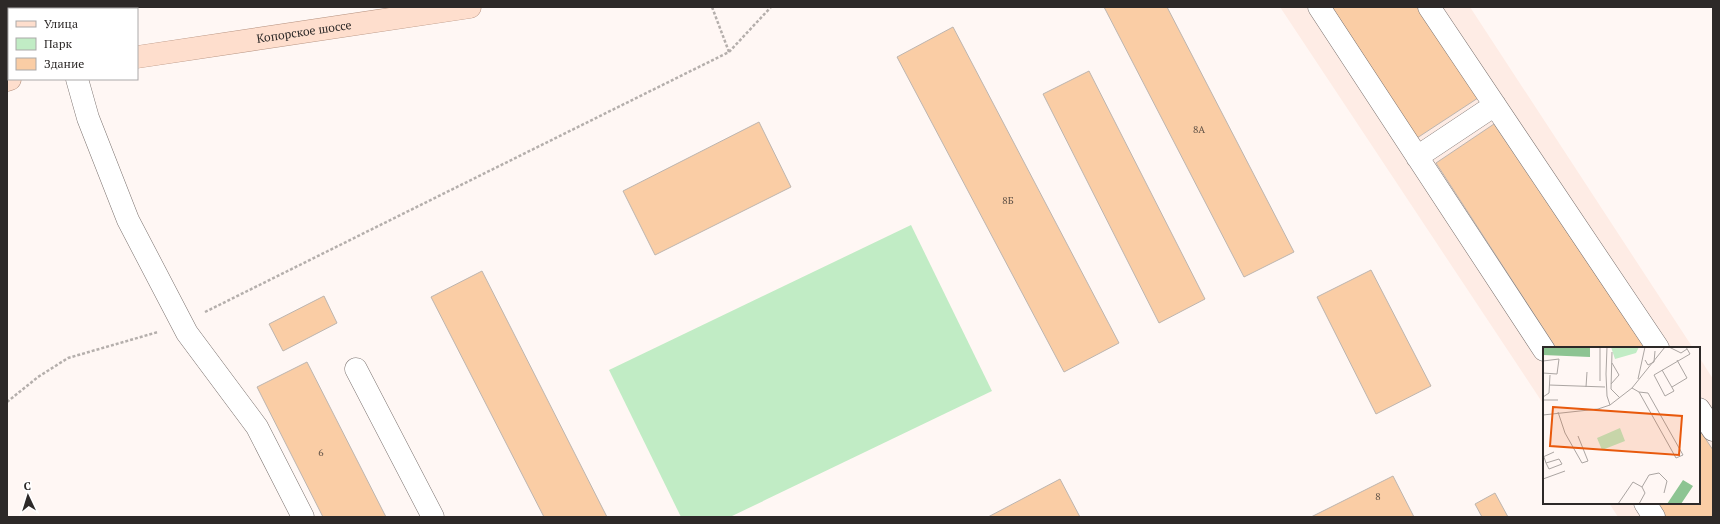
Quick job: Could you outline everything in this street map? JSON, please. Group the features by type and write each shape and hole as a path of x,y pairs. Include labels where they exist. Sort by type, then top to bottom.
{"main road":[{"name":"Копорское шоссе","path":"138,57 470,7"}],"lane":[{"path":"1319,7 1543,348"},
{"path":"1429,7 1657,347"},
{"path":"77,80 88,118 128,220 182,324 191,339 257,427 303,517"},
{"path":"1417,157 1495,105"},
{"path":"356,369 432,517"},
{"path":"1700,410 1713,430"},
{"path":"1646,504 1654,517"}],"path":[{"path":"712,7 729,52"},
{"path":"7,402 38,377 68,358 182,324 729,52 771,7"}],"shaded area":[{"path":"1280,7 1470,7 1692,347 1543,347 1543,403"},
{"path":"1700,359 1713,379 1713,517 1618,517 1610,504 1700,504"}],"green space":[{"path":"911,225 992,391 730,517 681,517 609,370"}],"building":[{"path":"34,7 79,7 79,8"},
{"path":"1104,7 1167,7 1294,252 1244,277"},
{"path":"1332,7 1417,7 1478,98 1417,138"},
{"path":"953,27 1119,343 1064,372 897,57"},
{"path":"1089,71 1205,299 1159,323 1043,94"},
{"path":"759,122 791,187 655,255 623,191"},
{"path":"1494,124 1644,347 1555,347 1436,163"},
{"path":"1371,270 1431,386 1376,414 1317,297"},
{"path":"482,271 607,517 544,517 431,297"},
{"path":"324,296 337,323 283,351 269,324"},
{"path":"307,362 386,517 323,517 257,387"},
{"path":"1700,430 1713,450 1713,517 1666,517 1658,504 1700,504"},
{"path":"1393,476 1414,517 1311,517"},
{"path":"1060,479 1080,517 988,517"},
{"path":"1495,493 1508,517 1482,517 1475,504"}]}
